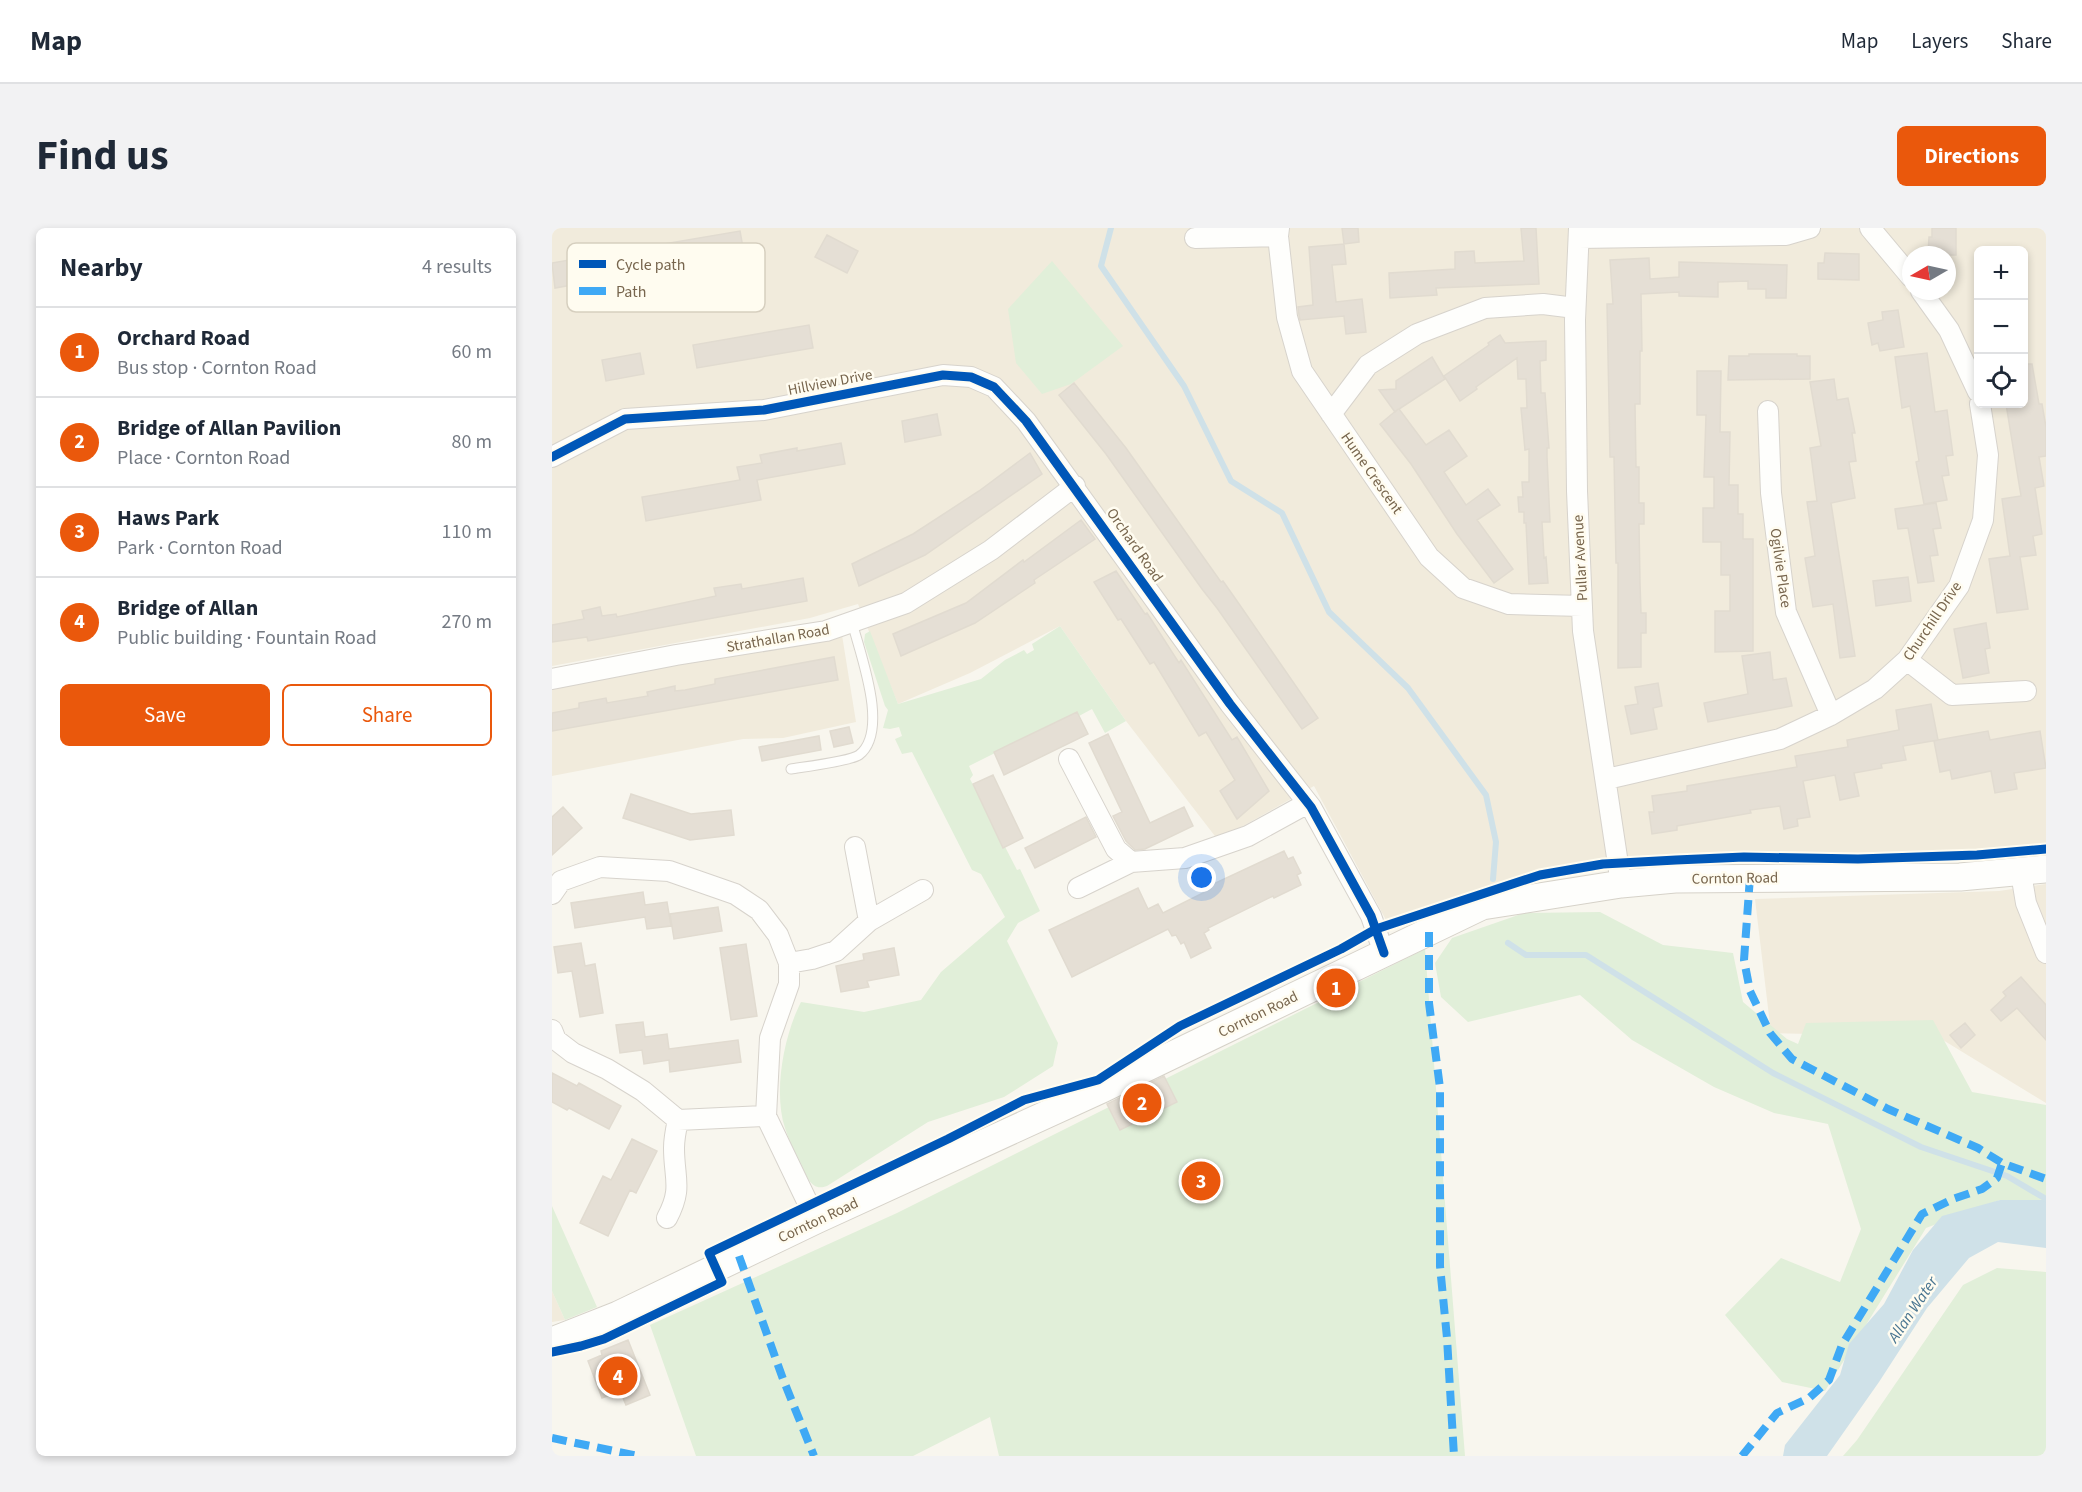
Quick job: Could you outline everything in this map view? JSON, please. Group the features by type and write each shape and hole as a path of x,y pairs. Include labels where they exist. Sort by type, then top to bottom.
{"main road":[{"name":"Cornton Road","path":"552,1341 618,1315 816,1220 1102,1089 1482,906 1622,884 1675,879 1960,877 2033,871"}],"street":[{"path":"1579,233 1786,235 1810,228"},
{"path":"1870,228 1902,266"},
{"path":"1195,238 1279,232"},
{"name":"Hume Crescent","path":"1279,232 1287,317 1302,371 1429,557 1464,588 1509,604 1582,606"},
{"name":"Pullar Avenue","path":"1579,233 1575,308 1577,491 1583,631 1622,884"},
{"path":"1927,300 1949,330 1974,383"},
{"path":"1331,414 1368,365 1417,334 1485,308 1543,304 1575,308"},
{"name":"Hillview Drive","path":"552,457 625,419 764,410 943,375 971,377 994,387 1026,421 1074,486"},
{"name":"Churchill Drive","path":"1607,779 1780,739 1831,716 1875,689 1907,660 1959,586 1983,520 1988,455 1981,408"},
{"name":"Ogilvie Place","path":"1768,411 1771,493 1786,612 1831,716"},
{"name":"Strathallan Road","path":"552,679 826,631 906,603 990,550 1074,486"},
{"name":"Orchard Road","path":"1074,486 1230,704 1308,803 1371,916 1384,953"},
{"path":"1907,660 1952,695 2026,691"},
{"path":"1069,759 1116,849 1131,862"},
{"path":"1078,888 1131,862 1185,858 1248,836 1308,803"},
{"path":"855,847 869,921"},
{"path":"552,894 561,881 600,867 669,871 735,894 759,910 778,935 789,963 789,984 770,1038 766,1116 816,1220"},
{"path":"2033,871 2026,903 2046,953"},
{"path":"789,963 812,959 836,951 869,921 922,890"},
{"path":"552,1030 556,1040 573,1053 607,1069 634,1086 678,1120 766,1116"},
{"path":"667,1218 673,1208 677,1190 678,1174 674,1149 678,1120"}],"lane":[{"path":"791,769 858,756 868,745 873,730 874,711 852,622"}],"shaded area":[{"path":"552,228 2046,228 2046,850 1991,859 1663,860 1520,878 1386,920 1314,786 1218,840 1126,721 1060,626 970,673 898,704 858,604 810,618 552,666"},
{"path":"842,635 856,722 783,738 743,739 552,776 552,688"},
{"path":"2046,884 2046,1103 1938,1037 1771,1033 1755,899 1999,891"},
{"path":"552,1291 565,1320 552,1322"}],"green space":[{"path":"1052,261 1123,346 1071,384 1042,394 1016,363 1008,309"},
{"path":"1060,626 1126,721 1105,733 1092,709 1079,716 1077,712 969,766 973,775 970,779 1017,870 1020,869 1040,911 1018,923 1007,941 1058,1043 1053,1066 1004,1097 928,1122 827,1186 817,1187 808,1179 789,1138 780,1098 785,1047 801,1002 864,1012 921,1000 941,972 1005,917 981,874 972,870 912,752 902,754 895,739 902,736 899,727 883,728 888,710 864,642 865,634 870,631 898,704 981,679 1005,660 1024,650 1027,654 1034,650 1032,644"},
{"path":"1600,912 1663,945 1733,953 1743,1002 1787,1039 1798,1044 1806,1023 1933,1020 1972,1092 2046,1105 2046,1200 2000,1200 1926,1228 1825,1391 1782,1382 1725,1315 1781,1258 1840,1282 1861,1229 1828,1124 1774,1113 1714,1087 1632,1040 1580,995 1468,1022 1441,997 1435,963 1452,938 1524,913"},
{"path":"1425,949 1465,1456 999,1456 990,1417 913,1456 696,1456 650,1325 897,1213"},
{"path":"552,1206 597,1307 565,1320 552,1291"},
{"path":"1997,1268 2046,1272 2046,1456 1843,1456 1857,1440 1963,1285"}],"water":[{"name":"Allan Water","path":"2000,1200 2046,1200 2046,1248 1998,1242 1969,1258 1927,1308 1827,1456 1783,1456 1785,1445 1840,1375 1849,1344 1884,1304 1913,1250 1942,1216"}],"building":[{"path":"1342,228 1358,228 1359,242 1344,244"},
{"path":"1521,228 1536,228 1539,284 1436,288 1437,295 1390,298 1389,273 1455,269 1455,252 1474,251 1475,263 1524,261"},
{"path":"1932,228 1956,228 1956,246 1928,246 1929,237 1932,237"},
{"path":"740,231 742,243 670,243"},
{"path":"827,235 858,251 847,273 815,257"},
{"path":"1344,244 1346,264 1332,265 1336,302 1362,299 1366,332 1346,334 1344,316 1300,320 1298,307 1313,305 1309,247"},
{"path":"1825,253 1859,254 1859,280 1818,279 1818,263 1824,263"},
{"path":"1649,258 1650,279 1679,277 1679,262 1787,265 1786,298 1766,298 1766,289 1748,289 1748,281 1718,282 1718,297 1679,296 1679,292 1641,294 1640,404 1635,404 1639,503 1644,503 1644,524 1639,524 1641,613 1646,613 1646,633 1641,633 1641,667 1618,668 1618,563 1616,563 1614,457 1610,457 1607,304 1613,304 1610,260"},
{"path":"567,260 567,286 555,288 552,263"},
{"path":"1898,310 1904,347 1880,351 1878,343 1872,345 1868,323 1883,320 1882,312"},
{"path":"809,325 813,348 697,368 693,345"},
{"path":"1500,335 1505,343 1546,341 1546,360 1540,361 1541,393 1545,393 1549,448 1547,448 1547,457 1550,522 1542,522 1548,583 1529,584 1526,523 1524,523 1524,512 1519,512 1518,497 1523,497 1522,482 1529,482 1529,449 1525,450 1521,408 1527,408 1526,379 1518,379 1517,358 1460,401 1444,376"},
{"path":"640,353 644,374 606,381 602,360"},
{"path":"1927,353 1935,412 1947,410 1953,455 1946,456 1949,475 1942,476 1947,500 1924,504 1916,462 1919,461 1910,406 1902,408 1895,357"},
{"path":"1749,354 1810,356 1810,379 1728,380 1729,356 1749,356"},
{"path":"1432,357 1445,379 1399,409 1426,445 1449,430 1467,456 1444,472 1466,505 1488,489 1500,505 1477,520 1513,569 1494,583 1457,534 1411,464 1380,424 1395,412 1379,390 1396,389 1396,381"},
{"path":"2028,364 2032,364 2039,404 2042,404 2046,427 2046,456 2039,457 2044,486 2035,488 2042,534 2033,536 2036,555 2020,557 2028,609 1997,613 1989,559 2010,556 2002,499 2021,496 2007,408 2028,408"},
{"path":"1697,371 1721,371 1720,432 1730,432 1729,485 1738,485 1738,514 1743,514 1743,539 1753,539 1753,651 1715,652 1715,611 1730,611 1730,575 1721,575 1721,542 1703,542 1703,508 1714,508 1714,477 1704,477 1706,415 1697,415"},
{"path":"1834,379 1837,400 1848,398 1855,433 1852,433 1856,461 1849,462 1855,498 1831,503 1855,656 1840,658 1833,604 1813,607 1805,558 1815,556 1807,502 1817,501 1810,448 1821,446 1810,382"},
{"path":"1074,383 1126,448 1221,582 1223,581 1318,718 1302,729 1106,454 1059,395"},
{"path":"937,414 941,435 905,442 902,421"},
{"path":"841,443 845,464 757,480 761,500 646,521 642,497 740,480 737,467 762,463 760,455"},
{"path":"1030,453 1042,474 925,555 859,586 852,564 913,534 979,491"},
{"path":"1936,503 1941,528 1933,529 1938,555 1930,556 1934,581 1918,583 1908,528 1898,529 1895,509"},
{"path":"1081,520 1095,539 975,623 901,656 893,634 966,603"},
{"path":"1116,571 1145,614 1147,613 1179,663 1181,660 1232,740 1237,737 1269,791 1237,819 1220,791 1235,780 1206,732 1199,736 1154,662 1150,664 1094,582"},
{"path":"1908,577 1911,601 1876,606 1873,581"},
{"path":"803,578 807,601 588,641 587,637 552,642 552,625 584,619 582,611 600,607 602,616 616,614 617,617 716,596 714,588 741,584 742,589"},
{"path":"1986,623 1990,648 1985,649 1989,673 1963,678 1954,629"},
{"path":"1770,652 1773,680 1786,678 1792,706 1708,722 1704,703 1748,694 1742,656"},
{"path":"834,657 838,680 552,731 552,713 579,708 579,703 606,698 607,703 648,696 647,692 675,686 675,691 685,690 715,684 715,679"},
{"path":"1658,683 1662,706 1653,708 1657,729 1631,734 1625,706 1638,704 1635,687"},
{"path":"1931,704 1938,740 1903,746 1906,760 1881,764 1882,768 1854,773 1859,796 1840,800 1835,775 1803,781 1810,817 1797,819 1798,826 1784,829 1780,806 1750,810 1751,813 1677,826 1677,830 1652,834 1649,812 1654,812 1652,796 1687,791 1687,786 1797,767 1795,756 1848,747 1847,740 1899,730 1896,710"},
{"path":"1077,712 1088,734 1004,775 994,752"},
{"path":"849,727 853,743 834,747 830,731"},
{"path":"1988,731 1990,740 2040,731 2046,768 2014,773 2017,789 1995,793 1991,771 1952,779 1950,770 1940,772 1934,741"},
{"path":"1108,734 1150,823 1184,807 1193,826 1145,849 1135,850 1126,841 1113,816 1122,812 1089,743"},
{"path":"819,736 821,750 762,761 759,747"},
{"path":"993,775 1023,838 1003,848 973,784"},
{"path":"631,794 691,814 731,810 734,835 690,840 623,818"},
{"path":"563,807 582,828 552,855 552,817"},
{"path":"1086,817 1096,837 1035,868 1025,848"},
{"path":"1284,851 1288,859 1293,857 1301,873 1297,875 1301,885 1208,928 1209,930 1204,933 1211,948 1191,958 1184,942 1181,944 1176,935 1172,936 1168,929 1072,977 1049,930 1138,888 1148,909 1158,904 1163,913 1211,889 1209,886"},
{"path":"643,892 645,905 667,902 671,926 647,929 645,917 575,928 571,903"},
{"path":"718,907 722,931 674,939 670,914"},
{"path":"581,943 585,966 595,964 603,1013 580,1017 572,971 558,973 554,947"},
{"path":"746,944 757,1016 731,1020 720,948"},
{"path":"894,948 899,975 867,981 869,987 841,992 836,966 864,960 863,954"},
{"path":"2021,977 2046,1005 2046,1040 2017,1008 2001,1021 1991,1010 2006,996 2003,992"},
{"path":"643,1022 645,1037 667,1034 669,1049 738,1040 741,1062 670,1072 669,1060 644,1064 642,1050 620,1053 616,1025"},
{"path":"1965,1023 1975,1035 1961,1048 1950,1035"},
{"path":"552,1073 577,1086 579,1083 621,1106 609,1129 569,1108 567,1110 552,1102"},
{"path":"1164,1076 1177,1102 1120,1130 1107,1104"},
{"path":"632,1139 657,1151 636,1193 630,1190 608,1236 580,1223 603,1176 611,1180"},
{"path":"628,1340 650,1395 626,1405 620,1391 602,1398 588,1361 602,1355 601,1351"}],"waterway":[{"path":"1111,228 1101,266 1184,386 1231,481 1282,513 1329,612 1408,688 1486,795 1496,842 1493,879"},
{"path":"1508,943 1526,955 1586,955 1773,1073 1921,1147 2007,1176 2046,1199"}],"marked path":[{"path":"1750,877 1744,960 1750,991 1770,1033 1792,1059 1888,1109 1978,1148 2002,1163 2046,1179"},
{"path":"1429,932 1429,1003 1440,1088 1440,1266 1454,1456"},
{"path":"1742,1456 1777,1413 1809,1398 1829,1380 1842,1345 1922,1214 1953,1199 1982,1189 1997,1178 2002,1163"},
{"path":"739,1256 783,1379 814,1456"},
{"path":"552,1438 638,1456"}],"cycle path":[{"path":"552,457 625,419 764,410 943,375 971,377 994,387 1026,421 1230,704 1311,807 1371,916 1384,953"},
{"path":"552,1352 604,1339 722,1282 709,1253 948,1139 1024,1100 1098,1080 1180,1026 1341,949 1376,929 1540,875 1603,864 1744,857 1858,859 1977,855 2046,849"}],"place":[{"name":"Orchard Road","path":"1336,988"},
{"name":"Bridge of Allan Pavilion","path":"1142,1103"},
{"name":"Haws Park","path":"1201,1181"},
{"name":"Bridge of Allan","path":"618,1376"}]}
